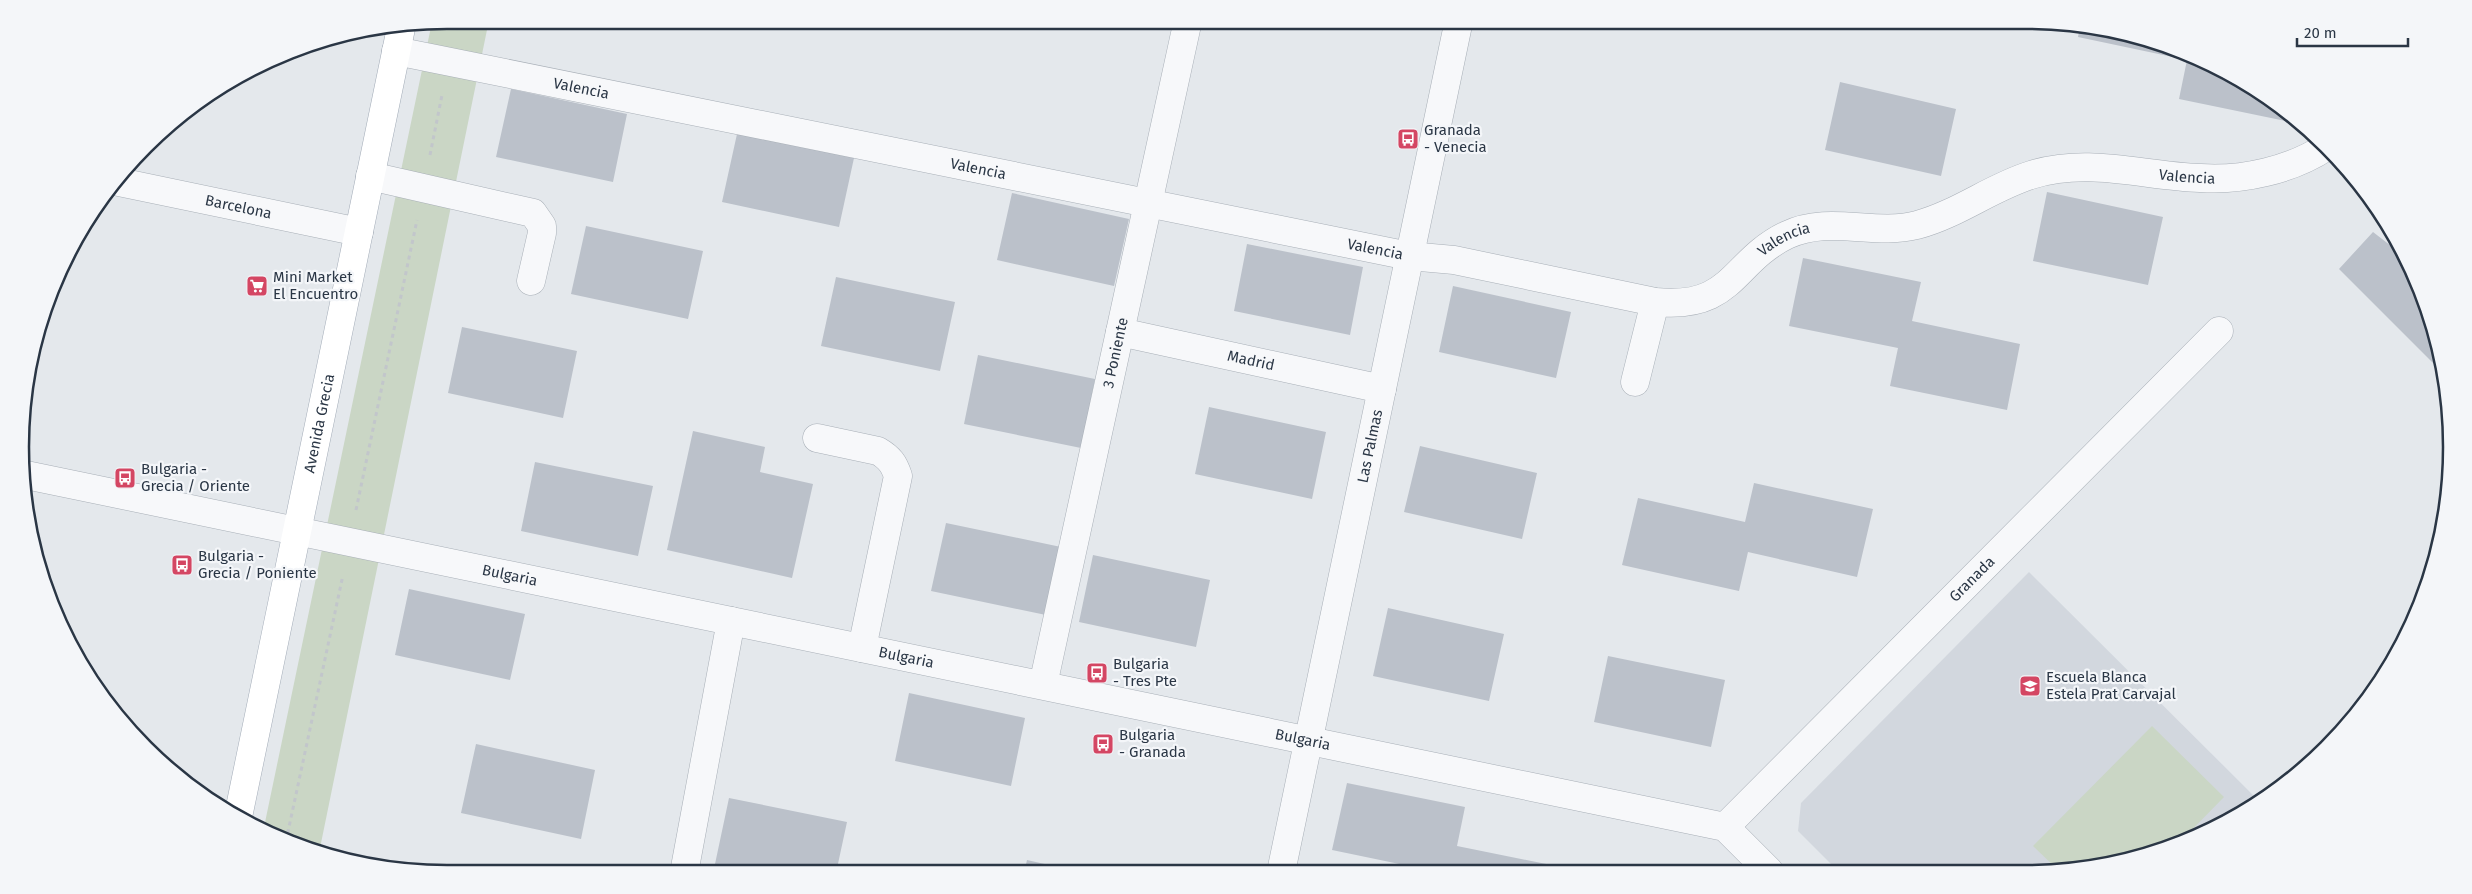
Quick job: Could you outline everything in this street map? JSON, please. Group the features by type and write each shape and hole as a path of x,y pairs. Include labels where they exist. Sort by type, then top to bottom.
{"main road":[{"name":"Avenida Grecia","path":"239,810 398,39"}],"street":[{"name":"3 Poniente","path":"1043,686 1186,29"},
{"name":"Las Palmas","path":"1282,865 1457,29"},
{"name":"Valencia","path":"398,39 450,61 1410,256 1454,260 1655,302 1677,304 1698,300 1713,294 1733,280 1772,244 1802,229 1824,225 1891,228 1916,225 1937,218 2031,175 2059,169 2091,166 2220,179 2249,175 2288,165 2320,150"},
{"path":"370,176 533,213 538,219 542,233 531,281"},
{"name":"Barcelona","path":"123,183 359,232"},
{"path":"1635,382 1655,302"},
{"name":"Granada","path":"1725,827 2219,331"},
{"name":"Madrid","path":"1120,332 1382,389"},
{"path":"817,438 878,451 887,456 894,464 898,476 862,648"},
{"name":"Bulgaria","path":"30,475 1725,827"},
{"path":"686,865 731,621"},
{"path":"1725,827 1763,865"}],"path":[{"path":"288,833 456,29"}],"shaded area":[{"name":"Escuela Blanca Estela Prat Carvajal","path":"2029,572 2255,797 2210,822 2159,843 2133,851 2080,862 2025,865 1832,865 1798,831 1801,803"}],"green space":[{"path":"487,29 321,845 265,823 430,30"},
{"path":"2152,726 2224,797 2192,830 2133,851 2080,862 2052,864 2033,846"}],"building":[{"path":"2079,32 2107,37 2133,43 2177,58 2078,37"},
{"path":"2187,62 2234,85 2288,121 2179,99"},
{"path":"1840,82 1956,109 1941,176 1825,150"},
{"path":"511,89 627,114 613,182 496,157"},
{"path":"737,134 854,158 839,227 722,202"},
{"path":"2047,192 2163,217 2148,285 2033,261"},
{"path":"1012,193 1129,219 1114,286 997,260"},
{"path":"586,226 703,251 688,319 571,294"},
{"path":"2373,232 2391,246 2421,313 2435,365 2339,269"},
{"path":"1247,244 1363,267 1350,335 1234,311"},
{"path":"1803,258 1921,282 1912,321 2020,344 2007,410 1890,386 1898,348 1789,326"},
{"path":"836,277 955,302 940,371 821,346"},
{"path":"1453,286 1571,312 1556,378 1439,352"},
{"path":"462,327 577,351 563,418 448,393"},
{"path":"978,355 1095,379 1081,448 964,424"},
{"path":"1209,407 1326,432 1312,499 1195,474"},
{"path":"693,431 765,447 760,472 813,484 792,578 667,550"},
{"path":"1420,446 1537,473 1522,539 1404,512"},
{"path":"535,462 653,486 638,556 521,531"},
{"path":"1754,483 1873,509 1857,577 1748,552 1739,591 1622,565 1638,498 1745,522"},
{"path":"946,523 1061,547 1046,615 931,591"},
{"path":"1093,555 1210,580 1196,647 1079,622"},
{"path":"409,589 525,614 510,680 395,655"},
{"path":"1388,608 1504,634 1489,701 1373,676"},
{"path":"1608,656 1725,680 1711,747 1594,722"},
{"path":"909,693 1025,718 1011,786 895,761"},
{"path":"476,744 595,770 581,839 461,813"},
{"path":"1347,783 1465,807 1457,846 1551,865 1404,865 1332,850"},
{"path":"729,798 847,822 838,865 715,864"},
{"path":"1027,860 1049,865 1026,865"}],"place":[{"name":"Granada - Venecia","path":"1408,139"},
{"name":"Mini Market El Encuentro","path":"257,286"},
{"name":"Bulgaria - Grecia / Oriente","path":"125,478"},
{"name":"Bulgaria - Grecia / Poniente","path":"182,565"},
{"name":"Bulgaria - Tres Pte","path":"1097,673"},
{"name":"Escuela Blanca Estela Prat Carvajal","path":"2030,686"},
{"name":"Bulgaria - Granada","path":"1103,744"}]}
